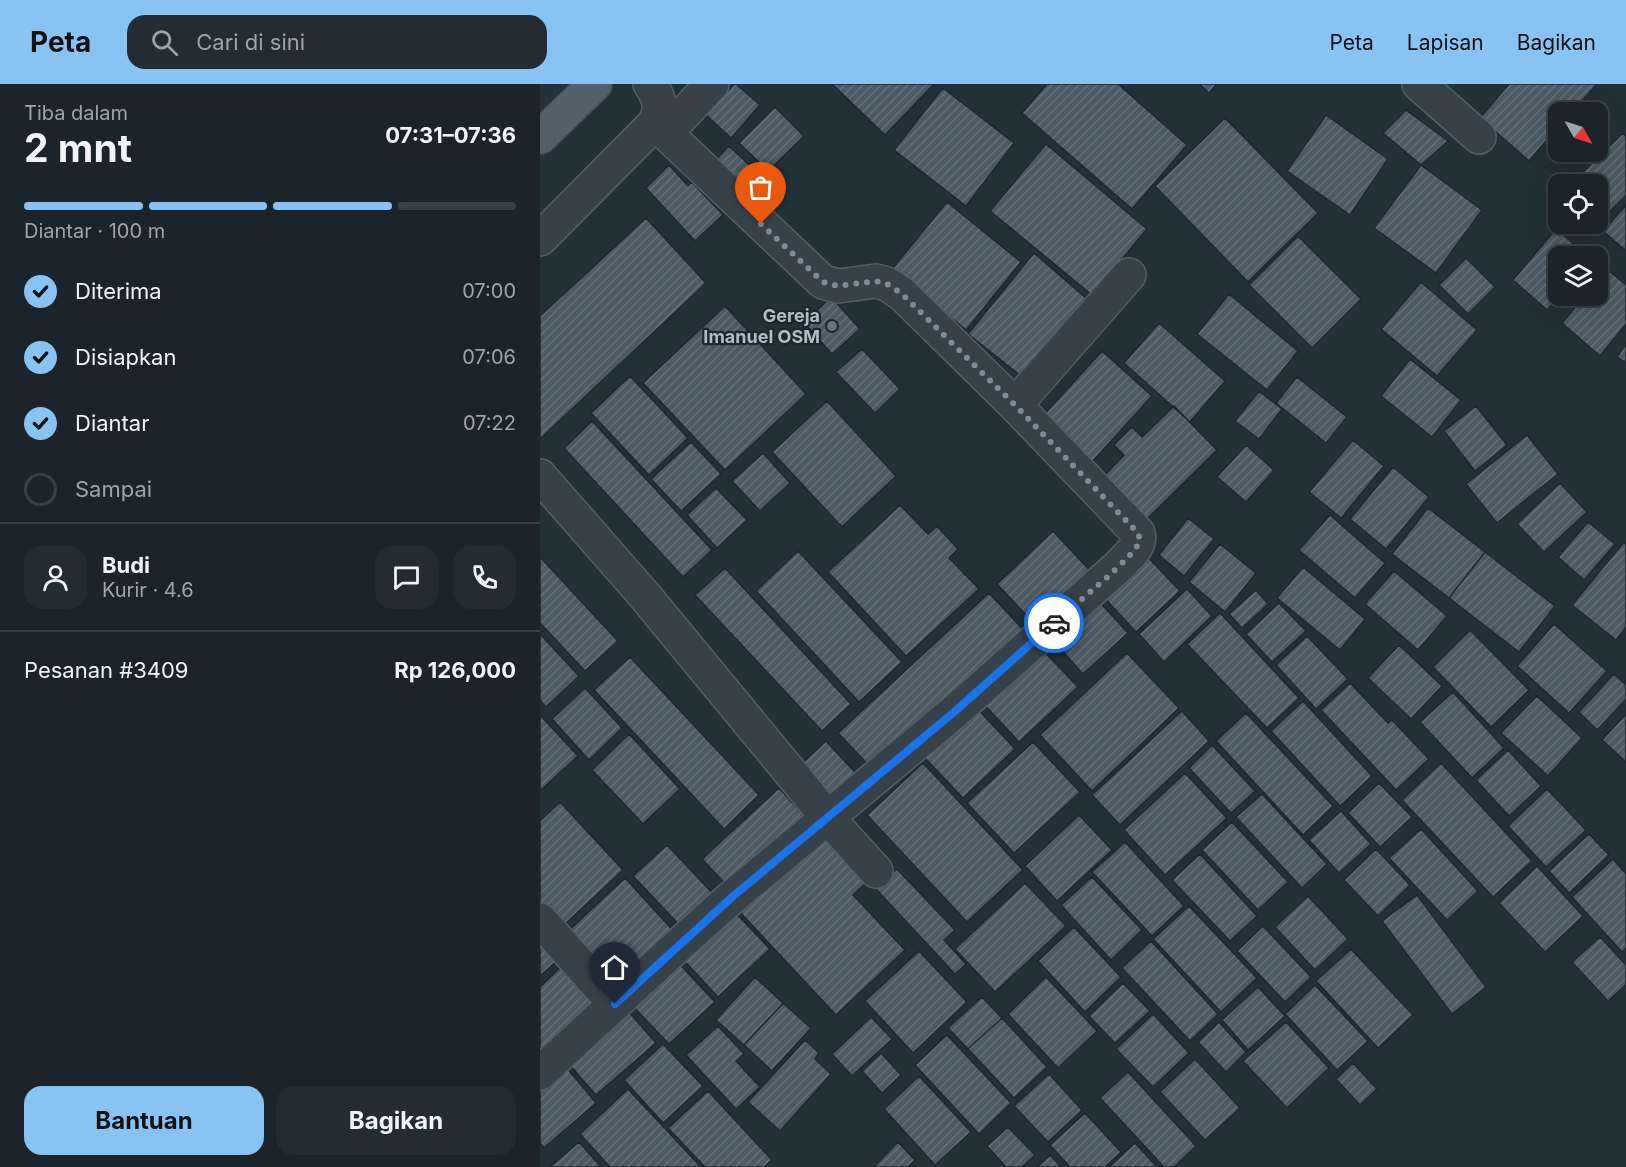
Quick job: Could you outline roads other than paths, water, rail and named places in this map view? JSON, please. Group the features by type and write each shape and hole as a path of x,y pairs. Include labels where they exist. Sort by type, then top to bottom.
{"main road":[{"path":"540,137 595,84"}],"street":[{"path":"540,1073 731,898 953,713 1119,566 1140,539 1138,533 1015,405 902,294 887,284 876,281 838,286 823,282 661,128 660,102 650,84"},
{"path":"540,239 712,84"},
{"path":"1434,88 1479,137"},
{"path":"1015,405 1130,275"},
{"path":"540,476 645,597 828,818 876,871"},
{"path":"540,920 615,1004"}],"place":[{"name":"Gereja Imanuel OSM","path":"832,326"}]}
